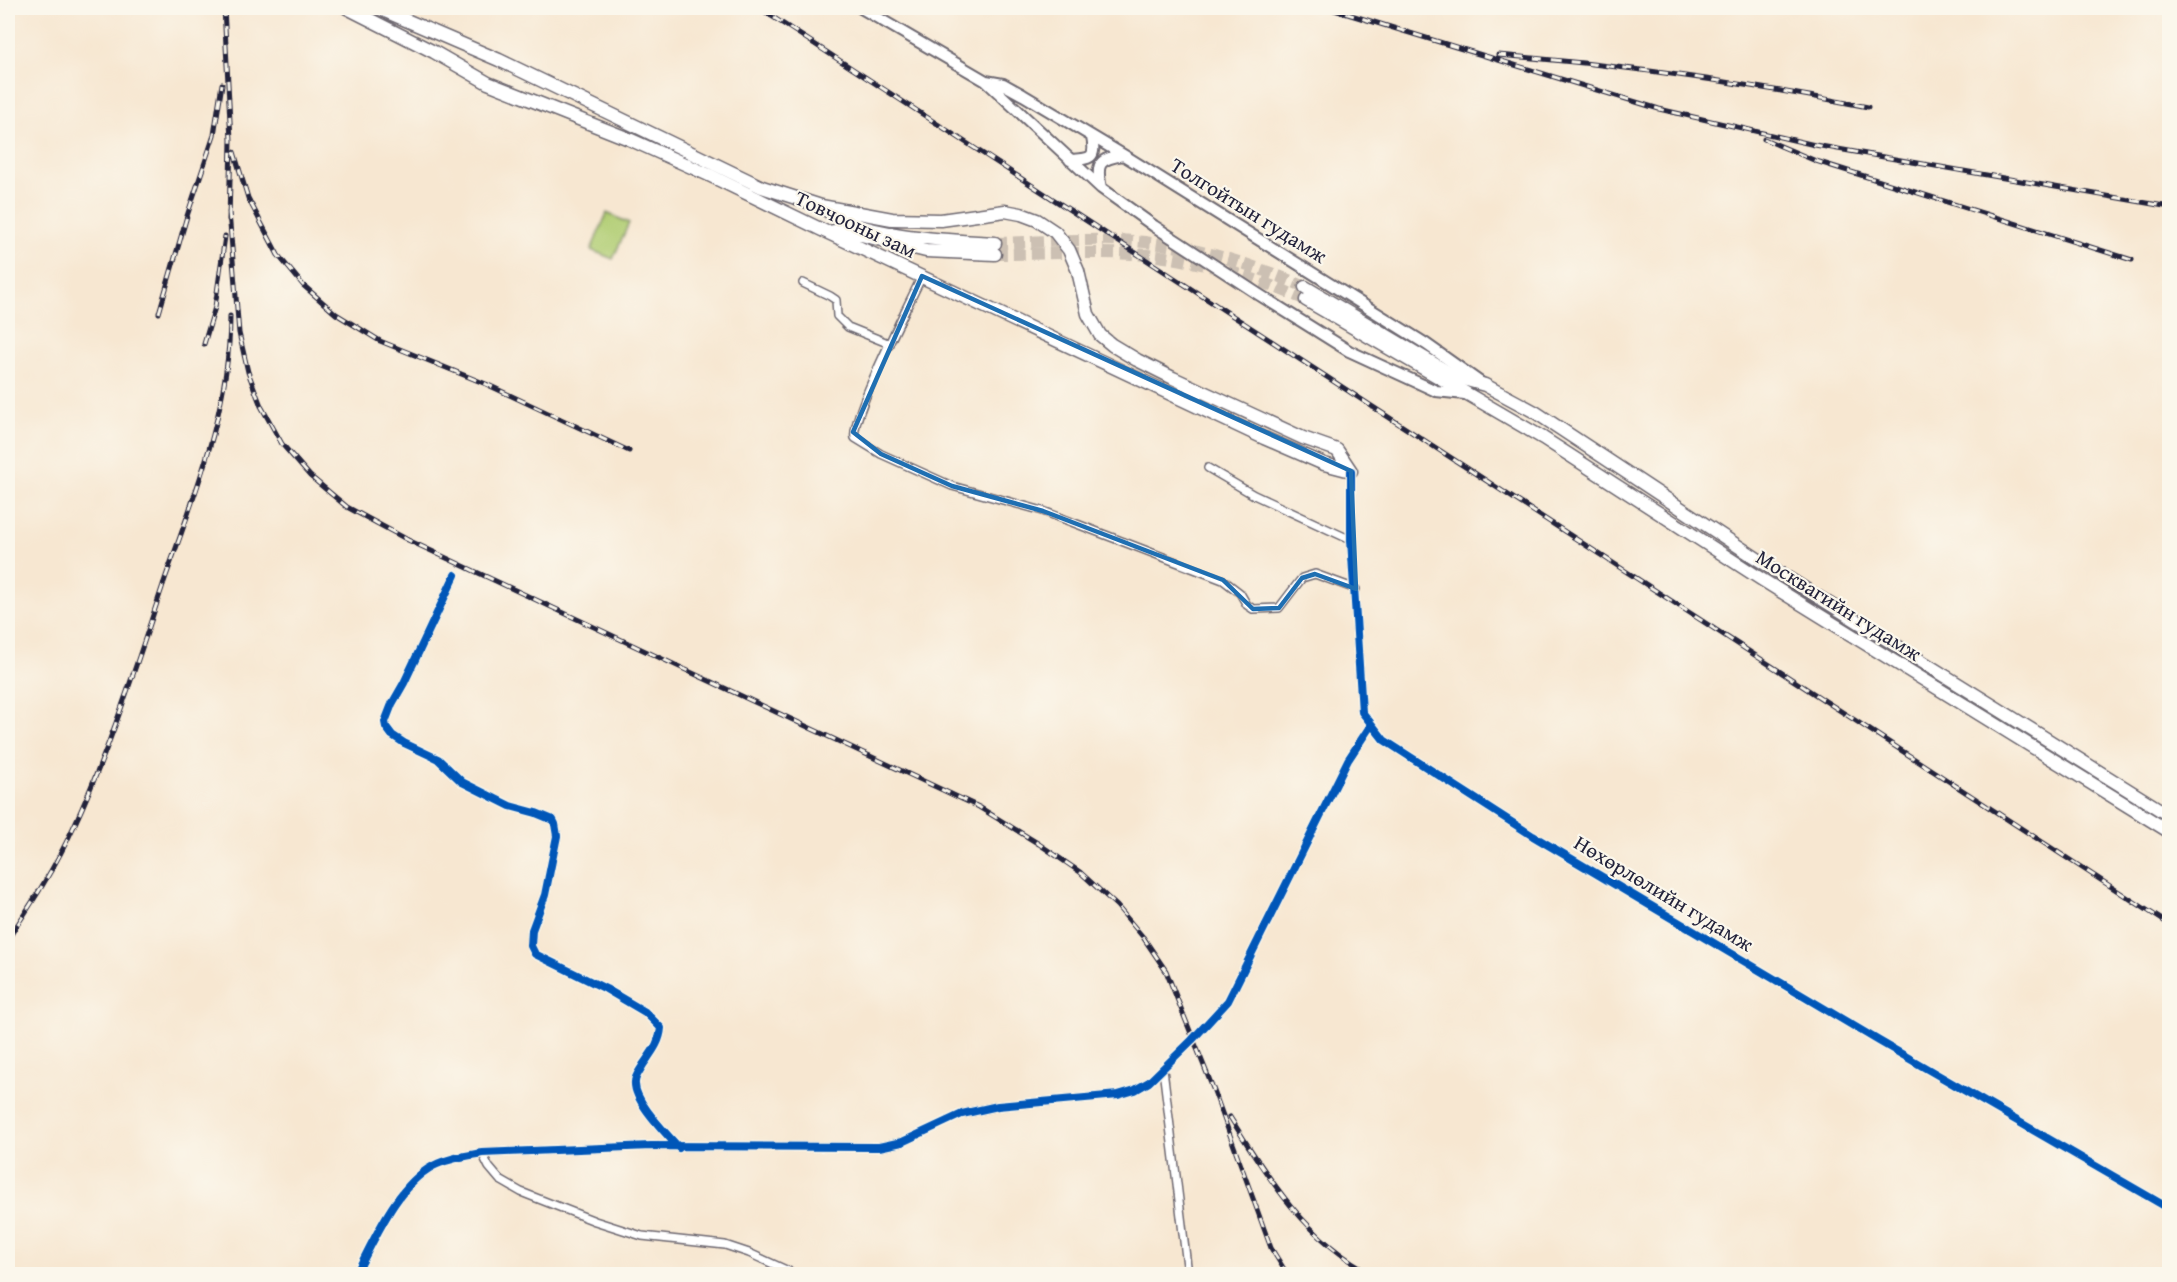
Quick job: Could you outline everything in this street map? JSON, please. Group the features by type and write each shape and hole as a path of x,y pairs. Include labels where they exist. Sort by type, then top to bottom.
{"highway":[{"name":"Товчооны зам","path":"347,8 489,83 629,139 709,175 1308,458 1351,471"},
{"name":"Товчооны зам","path":"378,8 499,60 762,187 821,206 900,220 941,220 1005,211 1037,220 1055,232 1070,250 1088,314 1096,328 1112,345 1173,378 1304,438 1337,450 1351,471"},
{"path":"821,206 828,213 845,222 912,237 995,249 926,251 841,230 828,232"},
{"name":"Москвагийн гудамж","path":"2169,816 1759,560 1534,412 1485,385 1456,377 1305,293 1465,394 1543,438 1771,585 2169,832"}],"main road":[{"name":"Толгойтын гудамж","path":"861,8 986,81 1101,188 1154,226 1349,351 1436,391 1465,394"},
{"name":"Толгойтын гудамж","path":"986,81 1003,84 1123,155 1426,344 1485,385"},
{"path":"1070,160 1086,159 1092,156 1094,150 1092,137"},
{"path":"1101,188 1098,170 1101,162 1110,157 1123,155"}],"street":[{"path":"922,276 862,406 853,432 855,438 881,453 952,486 1043,511 1223,580 1240,593 1247,605 1253,609 1279,608 1302,578 1315,574 1356,589"},
{"path":"803,283 836,300 837,316 848,327 890,344"},
{"path":"1208,468 1254,495 1351,540"},
{"name":"Нөхөрлөлийн гудамж","path":"1351,471 1351,540 1356,589 1358,681 1362,712 1384,740 1533,836 1871,1037 2169,1209"},
{"path":"455,575 392,704 386,727 392,735 404,743 438,759 462,782 510,806 553,820 557,836 545,896 532,930 531,946 535,954 606,989 645,1012 661,1028 660,1037 637,1075 635,1086 646,1109 679,1148"},
{"path":"356,1275 388,1213 416,1178 434,1166 458,1157 482,1153 651,1146 679,1148 879,1147 902,1142 962,1114 998,1106 1118,1095 1135,1090 1149,1082 1163,1069 1228,1001 1348,760 1371,725"},
{"path":"1163,1069 1188,1275"},
{"path":"482,1153 489,1167 500,1180 521,1192 603,1224 642,1236 725,1245 749,1253 795,1275"}],"highlighted area":[{"path":"922,276 1351,471 1356,589 1315,574 1302,578 1279,608 1253,609 1223,580 1043,511 952,486 881,454 853,432"}],"green space":[{"path":"607,213 629,223 613,259 591,250"}],"tunnel":[{"path":"995,243 1099,240 1163,245 1236,261 1305,287"},
{"path":"995,254 1109,253 1167,257 1228,271 1306,300"}],"railway":[{"path":"224,8 231,140 229,220"},
{"path":"759,8 2170,925"},
{"path":"1328,8 1659,109 1815,145 2170,207"},
{"path":"1498,55 1684,76 1868,107"},
{"path":"159,313 187,216 214,135 222,84"},
{"path":"1764,139 1816,161 2132,260"},
{"path":"234,152 248,198 278,255 303,285 336,314 380,341 486,384 629,451"},
{"path":"229,212 239,333 248,372 261,406 282,444 310,476 347,507 408,540 979,807 1080,872 1117,906 1143,937 1166,971 1214,1091 1271,1248 1287,1274"},
{"path":"204,344 215,307 225,236"},
{"path":"8,939 67,841 123,704 209,450 224,384 230,316"},
{"path":"1230,1117 1274,1185 1309,1226 1350,1261 1373,1274"}],"cycle path":[{"path":"1351,471 1351,540 1362,712 1384,740 1533,836 1879,1041 2170,1209"},
{"path":"455,575 392,704 385,722 386,727 392,735 404,743 438,759 462,782 510,806 553,820 557,836 545,895 532,930 531,946 535,954 606,989 645,1012 661,1028 657,1043 636,1078 636,1090 645,1108 679,1148"},
{"path":"356,1274 388,1214 408,1186 433,1166 457,1158 482,1153 651,1146 879,1147 902,1142 962,1114 998,1106 1118,1095 1135,1090 1149,1082 1228,1001 1348,760 1371,725"}]}
